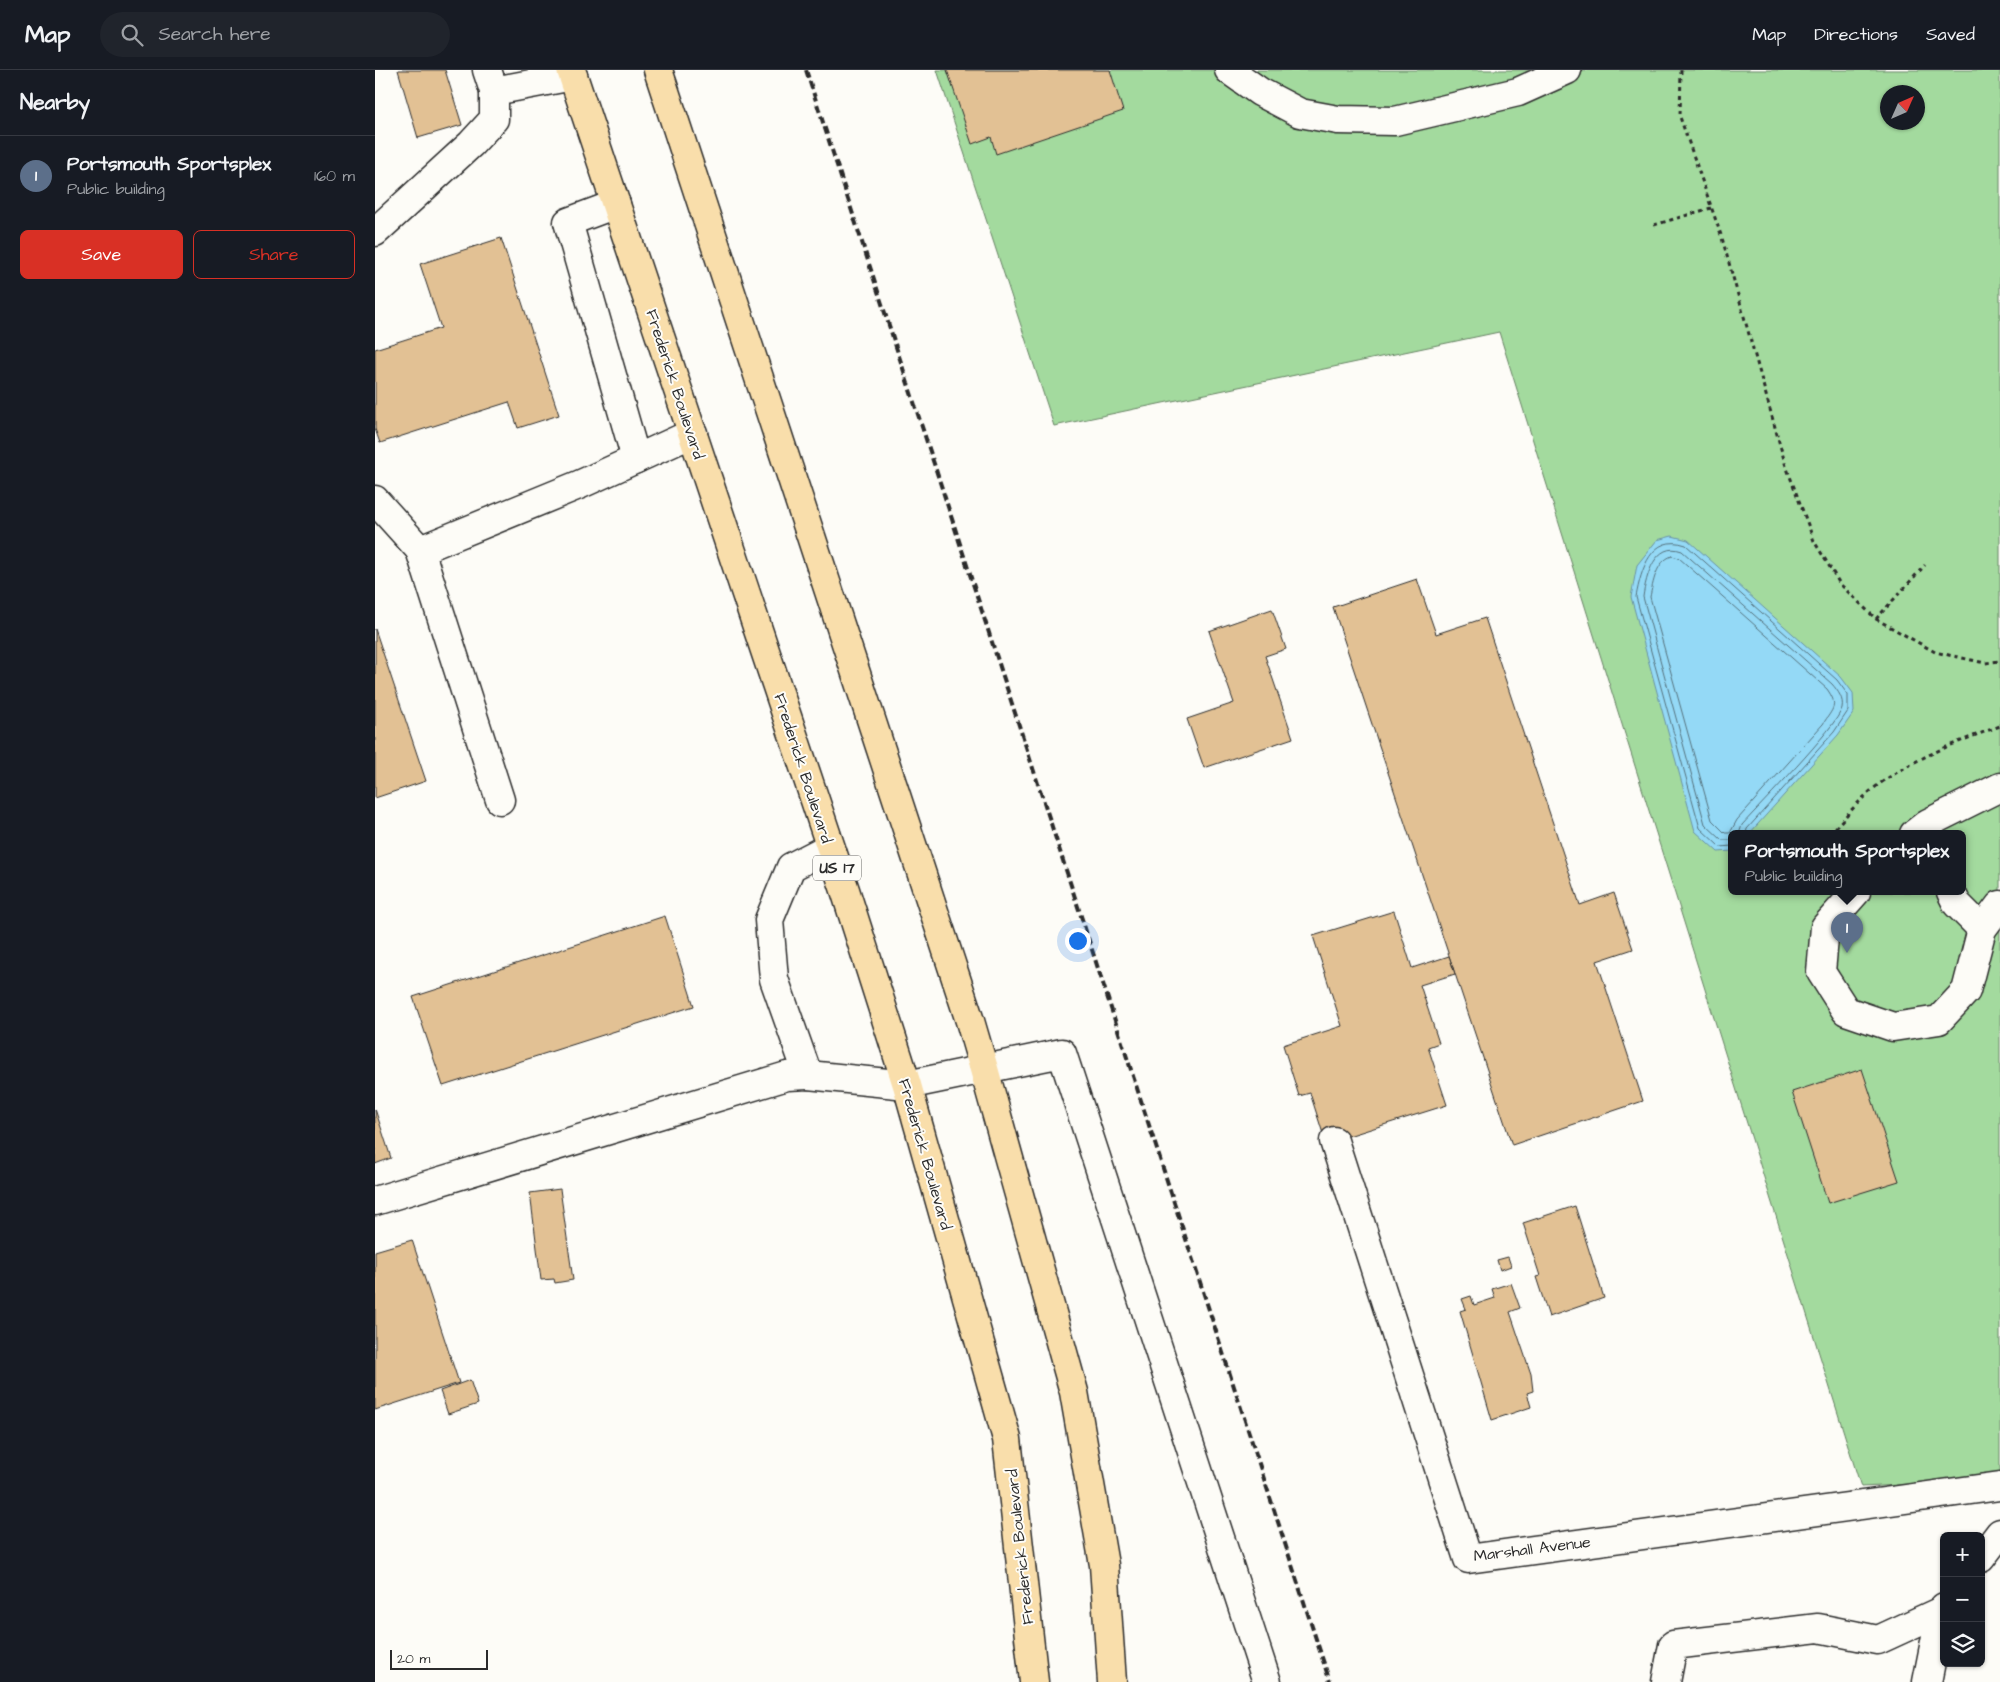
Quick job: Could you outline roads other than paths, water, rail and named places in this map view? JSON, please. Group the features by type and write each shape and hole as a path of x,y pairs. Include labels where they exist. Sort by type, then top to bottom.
{"main road":[{"path":"658,70 967,1012 984,1069 1073,1392 1104,1565 1112,1682"},
{"name":"Frederick Boulevard","path":"572,73 693,433 907,1085 1007,1439 1034,1682"}],"street":[{"path":"1229,70 1260,92 1299,113 1338,120 1395,121 1518,92 1567,70"},
{"path":"375,232 471,144 494,119 491,80 572,73"},
{"path":"616,204 568,222 636,459"},
{"path":"420,550 581,484 693,433"},
{"path":"375,500 420,550 500,800"},
{"path":"1924,830 2000,787"},
{"path":"808,1075 774,979 769,920 791,867 830,847"},
{"path":"1853,895 1825,927 1821,972 1846,1011 1893,1027 1939,1020 1966,990 1982,929 2000,905"},
{"path":"1952,895 1957,904 1982,929"},
{"path":"375,1201 787,1076 808,1075 907,1085 1061,1052 1267,1682"},
{"name":"Marshall Avenue","path":"1335,1141 1468,1559 2000,1486"},
{"path":"1985,1553 2000,1533"},
{"path":"1665,1682 1673,1645 1817,1628 1879,1640 1940,1610"},
{"path":"1927,1682 1940,1619"}],"water":[{"path":"1672,536 1688,540 1841,677 1853,693 1854,712 1838,735 1753,830 1728,830 1728,851 1718,852 1695,831 1631,597 1637,565 1657,540"}],"railway":[{"path":"806,70 1330,1682"}],"place":[{"name":"Portsmouth Sportsplex","path":"1847,953"}]}
